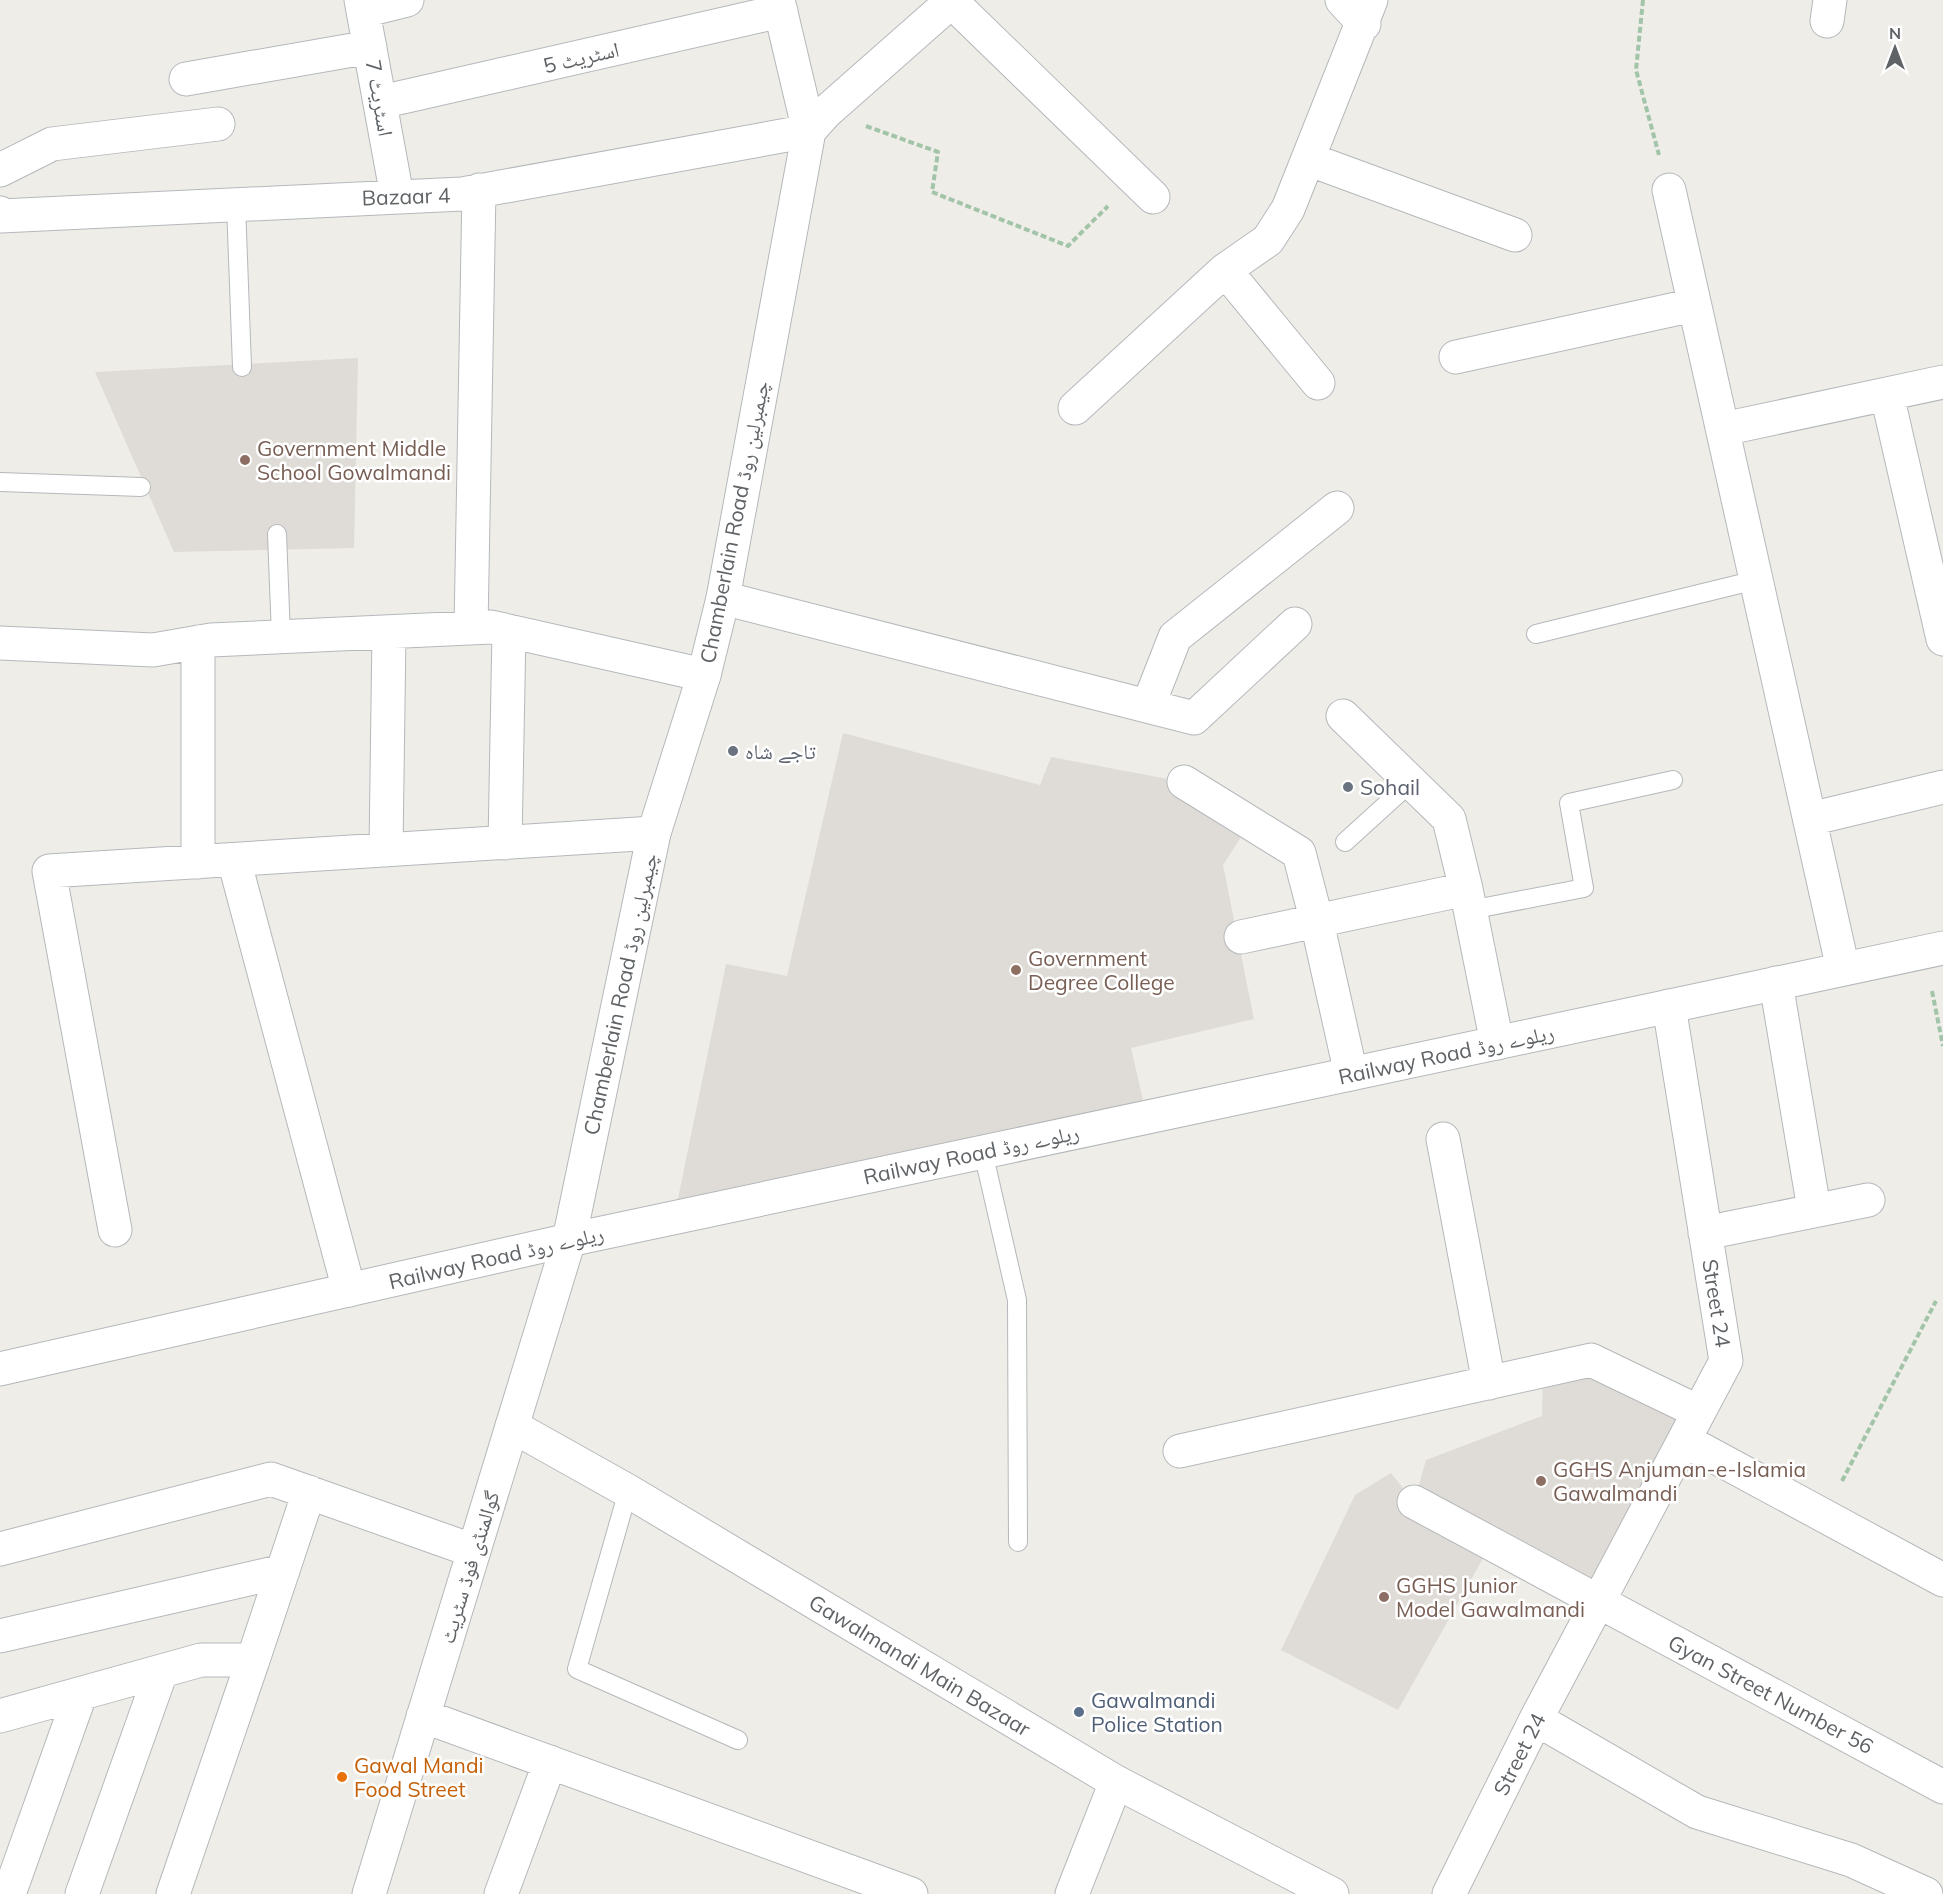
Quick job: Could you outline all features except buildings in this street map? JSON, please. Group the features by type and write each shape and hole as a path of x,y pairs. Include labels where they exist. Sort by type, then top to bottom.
{"street":[{"path":"362,5 407,0"},
{"path":"1075,408 1226,270 1268,240 1288,209 1367,12 1342,0"},
{"path":"779,6 818,121 952,1 1144,188"},
{"name":"اسٹریٹ 7","path":"362,5 397,196"},
{"name":"اسٹریٹ 5","path":"381,102 779,6"},
{"path":"0,170 52,144 213,124 195,78 370,47"},
{"name":"Bazaar 4","path":"0,221 236,204 462,194 818,121"},
{"name":"Chamberlain Road چیمبرلین روڈ","path":"569,1240 654,833 704,675 723,598 818,121"},
{"path":"1308,159 1515,235"},
{"path":"471,628 479,190"},
{"path":"1669,190 1843,969"},
{"path":"1226,270 1318,383"},
{"path":"1456,357 1695,305"},
{"path":"1723,429 1943,382"},
{"path":"1887,395 1943,639"},
{"path":"1148,706 1175,637 1337,508"},
{"path":"723,598 1194,718 1295,624"},
{"path":"0,643 153,650 198,642 282,636 491,627 704,675"},
{"path":"505,843 509,631"},
{"path":"386,850 389,632"},
{"path":"198,642 198,862"},
{"path":"1343,716 1449,819 1468,899 1497,1043"},
{"path":"1184,782 1299,853 1351,1074"},
{"path":"1810,819 1943,787"},
{"path":"115,1230 49,871 654,833"},
{"path":"234,860 349,1290"},
{"path":"1240,937 1317,922 1468,899"},
{"name":"Railway Road ریلوے روڈ","path":"0,1369 569,1240 1934,950"},
{"path":"1776,983 1814,1209"},
{"name":"Street 24","path":"1449,1894 1536,1719 1726,1361 1669,1006"},
{"path":"1443,1139 1490,1383"},
{"path":"1705,1233 1814,1209 1868,1200"},
{"name":"گوالمنڈی فوڈ سٹریٹ","path":"369,1894 569,1240"},
{"path":"1180,1451 1591,1360 1824,1516 1943,1580"},
{"name":"Gawalmandi Main Bazaar","path":"512,1426 628,1491 1116,1782 1332,1894"},
{"path":"0,1549 271,1479 474,1551"},
{"path":"173,1894 309,1492"},
{"name":"Gyan Street Number 56","path":"1414,1502 1943,1787"},
{"path":"0,1636 283,1571"},
{"path":"0,1716 201,1660 253,1660"},
{"path":"82,1894 161,1672"},
{"path":"9,1894 80,1695"},
{"path":"423,1716 910,1894"},
{"path":"1536,1719 1697,1812 1851,1860 1926,1894"},
{"path":"501,1894 550,1762"},
{"path":"1072,1894 1116,1782"}],"lane":[{"path":"236,204 242,367"},
{"path":"0,482 141,487"},
{"path":"277,534 282,636"},
{"path":"1536,634 1756,580"},
{"path":"1468,899 1584,888 1569,804 1673,780"},
{"path":"1345,842 1411,782"},
{"path":"983,1152 1017,1300 1018,1542"},
{"path":"628,1491 577,1669 738,1740"}],"path":[{"path":"1643,0 1636,70 1669,190"},
{"path":"818,121 938,152 932,192 1068,246 1144,188"},
{"path":"1934,950 1943,1046"},
{"path":"1824,1516 1936,1301"}],"shaded area":[{"name":"Government Middle School Gowalmandi","path":"358,358 354,548 174,552 95,372"},
{"name":"Government Degree College","path":"843,733 1040,785 1051,757 1184,782 1250,823 1223,865 1254,1019 1131,1048 1147,1117 674,1218 726,964 787,976"},
{"path":"1591,1360 1699,1412 1598,1602 1491,1544 1398,1710 1281,1650 1355,1495 1391,1473 1414,1502 1426,1460 1542,1416 1543,1371"}],"place":[{"name":"Government Middle School Gowalmandi","path":"245,460"},
{"name":"تاجے شاہ","path":"733,751"},
{"name":"Sohail","path":"1348,787"},
{"name":"Government Degree College","path":"1016,970"},
{"name":"GGHS Anjuman-e-Islamia Gawalmandi","path":"1541,1481"},
{"name":"GGHS Junior Model Gawalmandi","path":"1384,1597"},
{"name":"Gawalmandi Police Station","path":"1079,1712"},
{"name":"Gawal Mandi Food Street","path":"342,1777"}]}
